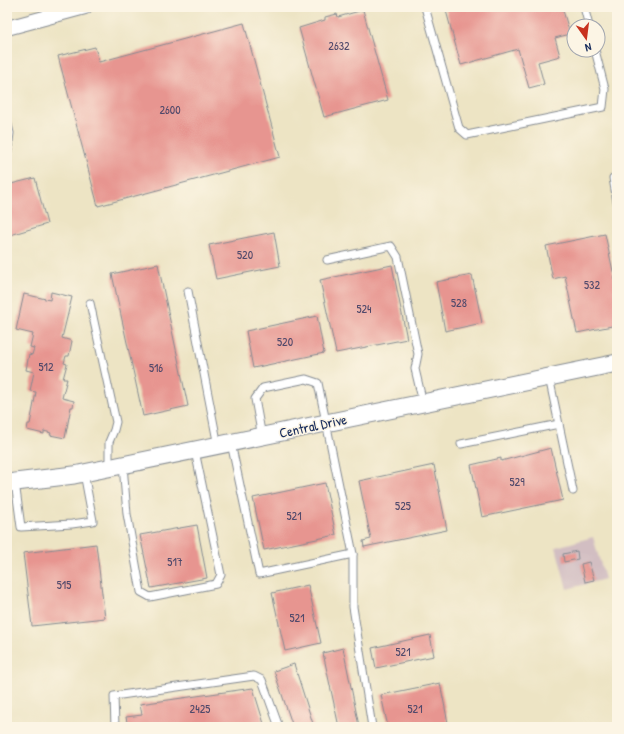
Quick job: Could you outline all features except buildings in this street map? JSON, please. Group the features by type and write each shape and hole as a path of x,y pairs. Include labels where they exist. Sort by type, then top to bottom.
{"street":[{"path":"7,28 80,8"},
{"name":"Central Drive","path":"11,482 84,473 116,467 617,363"}],"lane":[{"path":"425,7 459,128 467,135 603,107 605,89 597,58"},
{"path":"584,7 587,18"},
{"path":"7,121 10,133 7,150"},
{"path":"617,176 613,178 617,202"},
{"path":"327,260 390,246 398,257 418,354 415,369 423,403"},
{"path":"188,291 258,574 353,554"},
{"path":"90,303 116,422 109,442 127,514 141,592 150,597 216,584 221,575 195,450"},
{"path":"549,377 573,491"},
{"path":"262,437 255,399 262,388 306,379 318,383 353,554 353,607 372,727"},
{"path":"461,444 559,424"},
{"path":"11,482 21,527 72,524 93,521 84,473"},
{"path":"115,727 114,696 254,676 262,680 279,727"}],"shaded area":[{"path":"593,537 605,579 567,589 556,547"}]}
